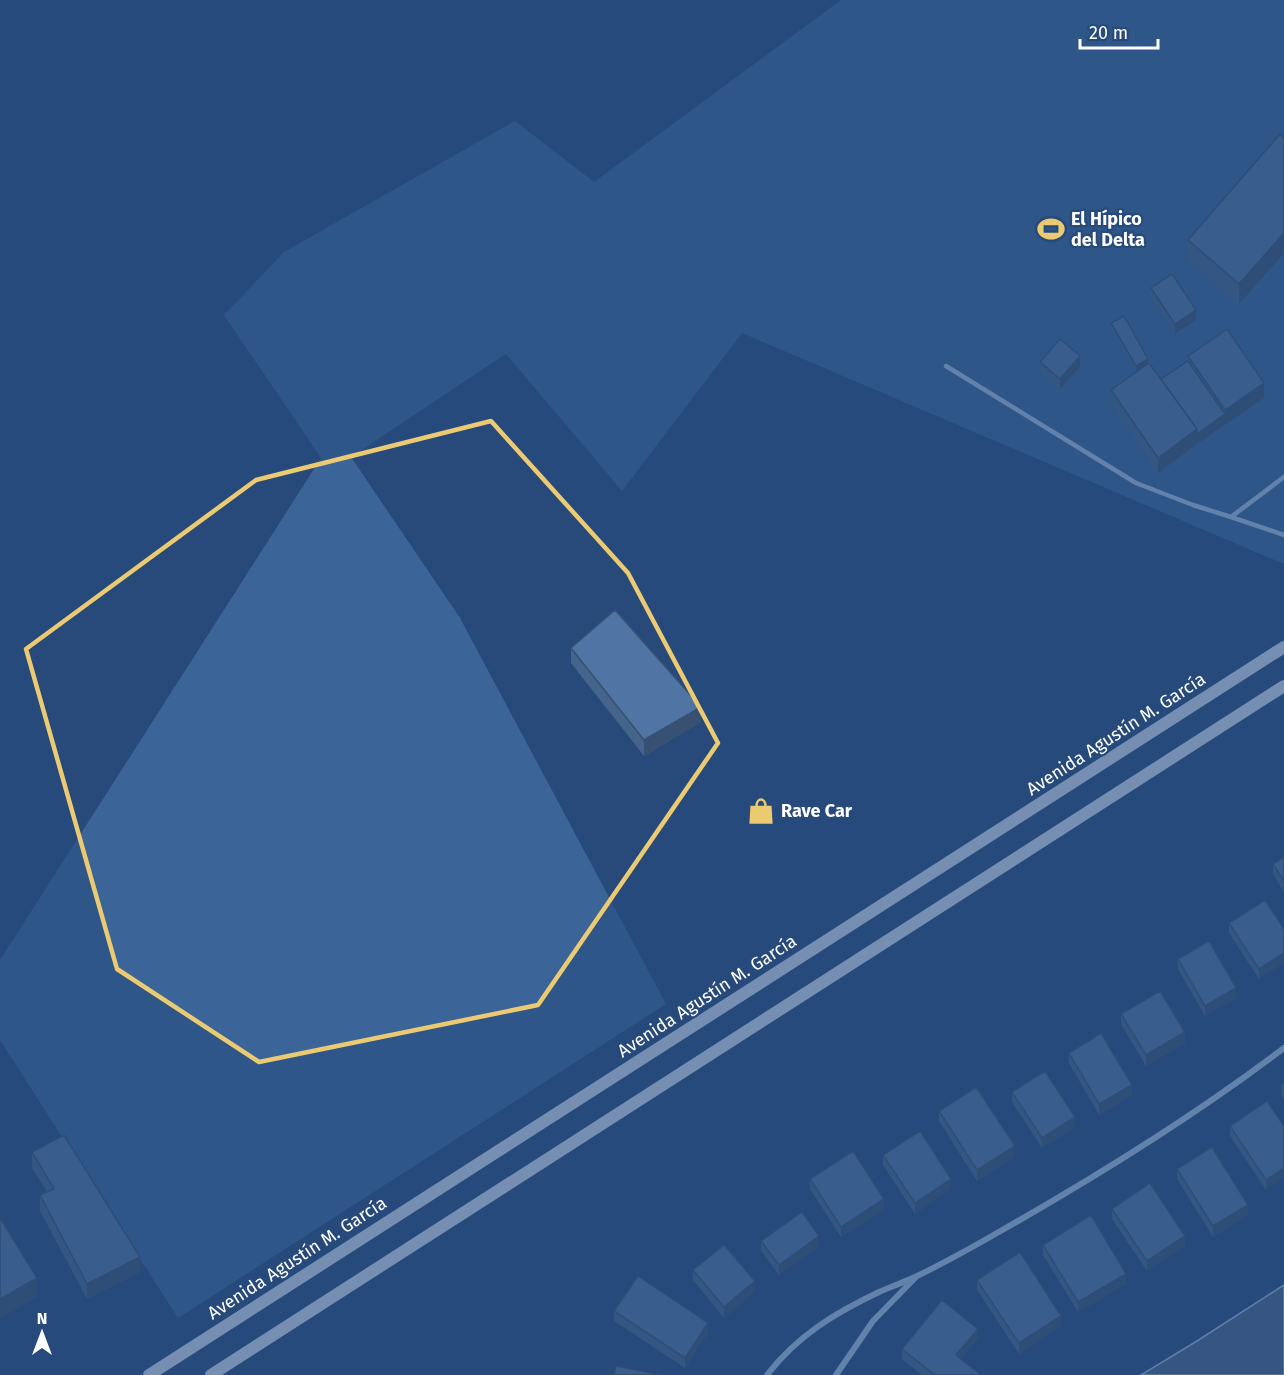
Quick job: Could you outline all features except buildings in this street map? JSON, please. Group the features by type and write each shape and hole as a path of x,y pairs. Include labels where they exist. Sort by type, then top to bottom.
{"main road":[{"name":"Avenida Agustín M. García","path":"149,1375 1284,647"},
{"path":"211,1375 1284,686"}],"street":[{"path":"767,1375 797,1341 833,1316 917,1276 996,1234 1107,1169 1200,1108 1284,1048"},
{"path":"836,1375 873,1321 917,1276"}],"lane":[{"path":"946,366 1136,483 1192,505 1284,535"},
{"path":"1231,517 1284,477"}],"highlighted area":[{"path":"491,421 628,573 718,743 538,1005 259,1062 117,969 26,649 256,480"}],"shaded area":[{"path":"841,0 1284,0 1284,564 742,333 622,491 506,354 351,457 460,618 666,1004 178,1318 0,1040 0,960 321,458 224,315 284,252 515,121 594,182"},
{"path":"1284,1285 1284,1375 1141,1375 1197,1341"}],"place":[{"name":"El Hípico del Delta","path":"1051,229"},
{"name":"Rave Car","path":"761,811"}]}
